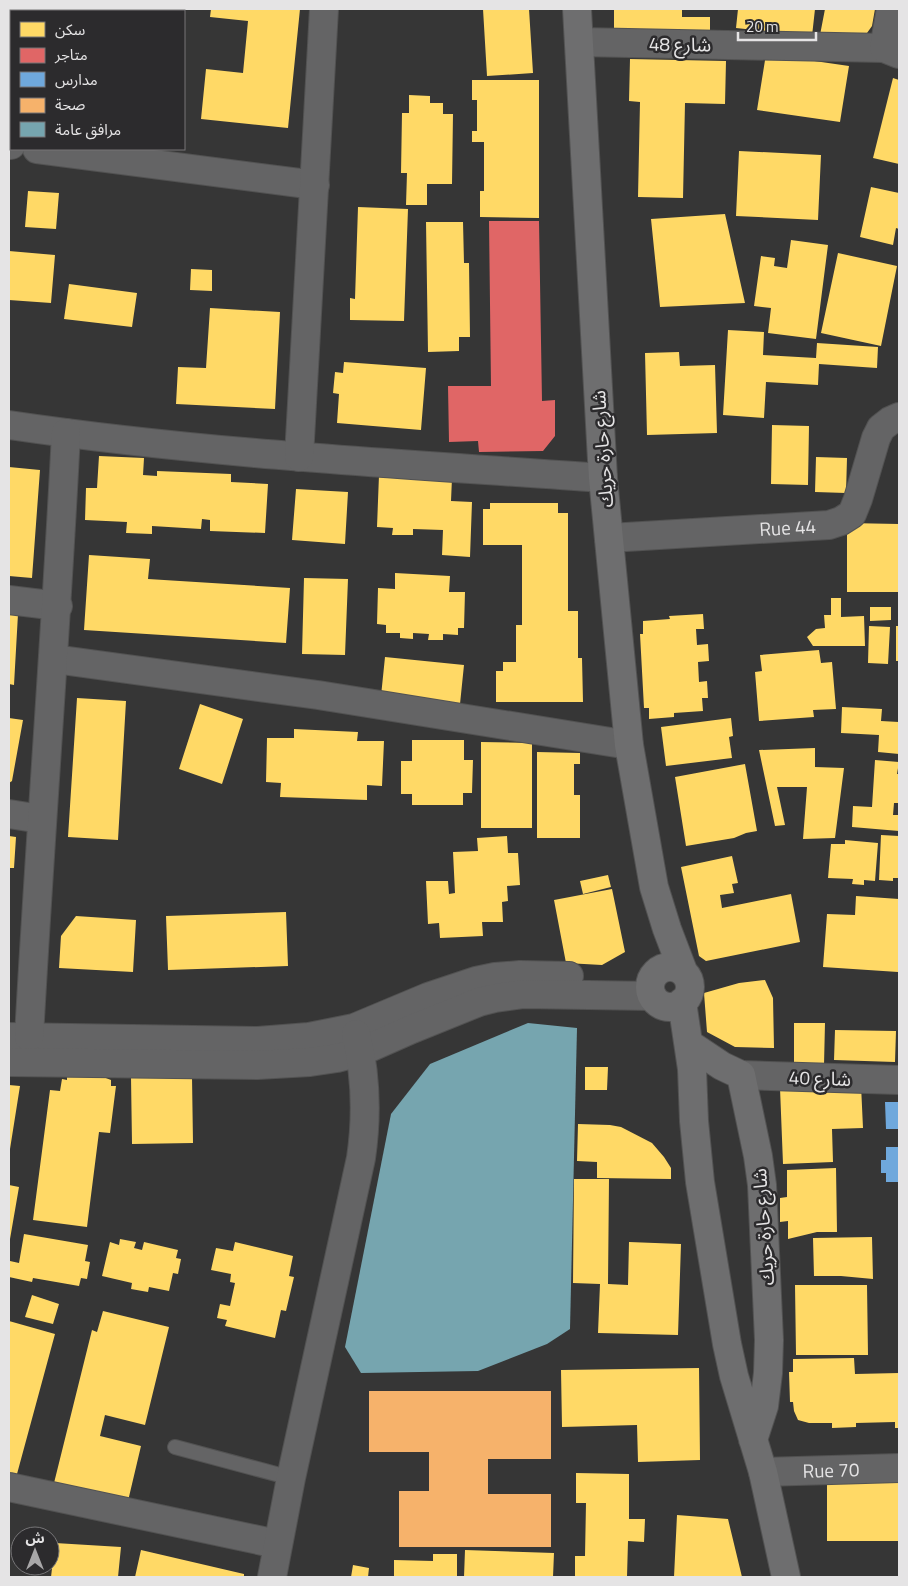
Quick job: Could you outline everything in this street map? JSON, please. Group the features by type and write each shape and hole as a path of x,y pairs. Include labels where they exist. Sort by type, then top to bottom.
{"street":[{"path":"299,457 324,9"},
{"name":"شارع حارة حريك","path":"577,9 603,478 629,745 654,887 683,971"},
{"path":"891,9 892,51"},
{"name":"شارع 48","path":"579,42 892,51"},
{"path":"45,150 314,185"},
{"name":"Rue 44","path":"609,538 829,525 841,521 852,514 876,438 881,428 899,417"},
{"path":"9,425 66,434 299,457 603,478"},
{"path":"66,434 54,659 41,819 19,1037 258,1041 310,1037 357,1040 420,1026 495,998 653,982"},
{"path":"9,600 58,606"},
{"path":"54,659 318,695 629,745"},
{"path":"9,814 41,819"},
{"name":"شارع حارة حريك","path":"653,982 654,887"},
{"path":"676,967 683,971 688,978 690,986 689,995 676,1006 666,1007 658,1003 653,982 662,968 676,967"},
{"path":"682,1002 693,1078 694,1120 700,1182 728,1352 763,1472 786,1577"},
{"path":"9,1062 257,1065 337,1058 357,1040"},
{"path":"272,1577 291,1478 361,1158 365,1130 365,1094 357,1040"},
{"path":"689,1044 722,1066 741,1075"},
{"name":"شارع حارة حريك","path":"741,1075 758,1156 762,1185 769,1340 764,1406 753,1440"},
{"name":"شارع 40","path":"741,1075 899,1080"},
{"name":"Rue 70","path":"763,1472 899,1468"},
{"path":"9,1487 277,1544"}],"lane":[{"path":"175,1448 291,1478"}],"building: سكن":[{"path":"42,9 102,9 102,10"},
{"path":"118,9 178,9 178,10"},
{"path":"211,9 300,9 288,128 201,119 206,69 243,73 248,21 210,17"},
{"path":"483,9 529,9 533,73 487,76"},
{"path":"614,9 682,9 682,17 710,17 710,35 614,34"},
{"path":"738,9 815,9 812,36 736,28"},
{"path":"825,9 875,9 872,26 867,33 859,38 820,35"},
{"path":"766,54 849,66 840,122 757,110"},
{"path":"630,59 726,61 725,104 685,103 683,198 638,197 640,102 629,101"},
{"path":"893,78 899,80 899,164 873,158"},
{"path":"472,80 539,80 539,218 480,217 480,191 484,191 484,142 472,142 472,131 477,131 477,100 472,100"},
{"path":"409,95 430,96 430,103 443,103 443,114 453,114 452,184 427,184 427,205 406,205 407,173 401,173 402,113 409,113"},
{"path":"739,151 821,155 818,220 736,216"},
{"path":"871,187 899,193 899,229 896,228 893,245 860,237"},
{"path":"28,191 59,193 56,229 25,227"},
{"path":"358,207 408,209 404,321 350,320 350,298 355,299"},
{"path":"725,214 745,303 660,307 651,219"},
{"path":"426,222 463,222 464,263 469,263 470,337 459,337 459,351 428,352"},
{"path":"791,240 828,245 816,339 768,333 771,308 754,306 761,256 775,258 774,266 787,268"},
{"path":"9,251 55,255 51,303 9,300"},
{"path":"838,253 897,266 881,346 821,333"},
{"path":"191,269 212,270 212,291 190,290"},
{"path":"69,284 137,293 132,327 64,319"},
{"path":"210,308 280,312 275,409 176,404 178,367 206,368"},
{"path":"728,330 764,332 763,355 816,358 817,343 878,347 877,368 819,364 818,385 766,382 764,418 723,415"},
{"path":"679,352 680,366 715,365 717,433 647,435 645,353"},
{"path":"344,362 426,368 421,430 337,423 339,394 333,393 335,372 343,373"},
{"path":"772,425 809,426 808,485 771,484"},
{"path":"99,456 144,458 143,475 157,476 157,471 231,474 231,482 268,484 265,533 210,531 210,520 202,519 201,529 152,526 152,534 126,533 127,522 85,520 86,488 97,488"},
{"path":"816,457 847,458 846,493 815,492"},
{"path":"9,467 40,470 32,578 9,576"},
{"path":"379,475 452,478 451,501 472,502 470,557 442,555 443,530 413,529 413,535 392,535 393,528 377,527"},
{"path":"296,489 348,492 345,544 292,540"},
{"path":"490,503 558,503 558,513 568,513 568,611 578,611 578,658 582,658 583,702 496,702 496,671 503,671 503,662 516,662 516,625 522,625 522,545 483,545 483,509 490,509"},
{"path":"847,523 899,524 899,592 847,592"},
{"path":"89,555 150,559 148,579 290,588 286,643 84,630"},
{"path":"395,573 450,576 449,592 465,592 464,628 458,628 458,635 443,634 443,640 428,640 429,634 413,633 413,639 400,638 400,633 386,633 386,625 377,624 378,588 395,589"},
{"path":"304,578 348,579 345,655 302,654"},
{"path":"831,598 841,598 841,617 864,616 865,646 813,646 807,637 816,629 825,628 824,615 831,615"},
{"path":"870,607 891,607 891,620 870,621"},
{"path":"9,613 18,614 14,685 9,684"},
{"path":"703,614 704,629 696,629 697,645 708,644 709,661 698,662 699,682 707,681 708,698 702,698 703,711 674,713 674,717 649,719 649,708 644,708 640,634 643,634 643,621 670,619 669,616"},
{"path":"869,626 890,627 888,664 868,663"},
{"path":"896,626 899,626 899,661 896,661"},
{"path":"819,650 821,663 832,662 836,709 813,710 814,717 759,721 755,672 762,671 760,655"},
{"path":"385,657 464,665 460,704 381,696"},
{"path":"77,698 126,701 118,840 68,837"},
{"path":"200,704 243,719 222,784 179,769"},
{"path":"842,707 882,709 881,721 899,722 899,754 878,752 879,735 841,733"},
{"path":"9,718 23,720 12,781 9,783"},
{"path":"731,718 733,736 729,737 732,758 666,766 661,727"},
{"path":"294,729 358,732 357,741 384,741 382,786 367,785 367,800 280,797 281,783 266,782 267,738 294,738"},
{"path":"412,740 464,740 464,760 473,760 472,793 463,793 463,805 412,805 412,794 401,794 401,761 412,761"},
{"path":"481,742 532,743 532,828 481,828"},
{"path":"815,748 815,767 844,768 835,838 803,839 807,787 777,787 785,825 775,826 759,750"},
{"path":"537,752 580,753 580,764 574,764 574,795 580,795 580,838 537,838"},
{"path":"875,760 899,762 897,774 899,774 899,803 894,803 893,815 899,815 899,831 852,827 853,806 872,807"},
{"path":"745,764 757,831 734,838 686,846 675,777"},
{"path":"881,835 899,836 899,878 893,878 893,881 879,880"},
{"path":"9,836 16,837 14,868 9,868"},
{"path":"507,836 508,853 518,853 520,885 507,886 508,901 502,902 503,922 482,922 483,936 440,938 439,923 428,924 426,881 448,881 449,894 455,893 453,852 478,851 477,838"},
{"path":"845,840 878,843 875,881 864,880 864,885 852,884 853,879 828,878 831,844 845,844"},
{"path":"732,856 738,883 732,884 734,893 720,895 722,908 791,894 800,942 706,961 699,956 681,867"},
{"path":"608,875 611,887 583,894 580,881"},
{"path":"612,889 625,952 602,965 566,963 554,900"},
{"path":"856,896 899,899 898,972 823,967 827,914 855,915"},
{"path":"286,912 288,966 168,970 166,916"},
{"path":"76,916 136,920 133,972 59,968 61,936"},
{"path":"765,980 773,998 774,1048 735,1047 707,1032 704,993 739,983"},
{"path":"794,1023 825,1023 824,1065 794,1065"},
{"path":"835,1030 896,1031 895,1062 834,1060"},
{"path":"585,1067 608,1067 607,1090 585,1090"},
{"path":"67,1075 98,1075 111,1080 111,1086 116,1086 110,1133 99,1132 87,1227 33,1220 50,1090 60,1091 62,1079 67,1080"},
{"path":"131,1077 192,1077 193,1143 132,1144"},
{"path":"9,1085 20,1086 10,1149 9,1149"},
{"path":"861,1085 863,1128 832,1129 833,1162 783,1164 780,1088"},
{"path":"578,1124 621,1127 652,1143 671,1168 671,1179 597,1178 597,1162 577,1161"},
{"path":"836,1168 837,1232 817,1232 788,1239 788,1221 780,1222 780,1198 787,1197 787,1170"},
{"path":"574,1179 609,1179 608,1284 628,1285 629,1242 681,1244 678,1335 598,1333 600,1284 573,1283"},
{"path":"9,1185 19,1187 10,1239 9,1238"},
{"path":"24,1234 88,1245 85,1261 90,1262 87,1279 81,1278 79,1286 33,1278 32,1282 9,1277 10,1261 19,1263"},
{"path":"872,1237 873,1279 814,1276 813,1238"},
{"path":"120,1239 136,1242 134,1248 142,1250 144,1242 178,1250 176,1258 181,1259 178,1274 173,1273 169,1291 149,1287 148,1292 131,1289 132,1283 102,1276 110,1242 119,1245"},
{"path":"235,1242 293,1256 289,1276 294,1277 286,1311 281,1310 275,1338 225,1326 227,1320 217,1318 220,1304 230,1306 235,1283 230,1282 231,1274 211,1270 216,1248 233,1251"},
{"path":"795,1285 867,1285 868,1355 796,1355"},
{"path":"32,1295 59,1304 53,1324 25,1317"},
{"path":"103,1311 169,1327 145,1425 105,1415 100,1436 141,1446 128,1501 54,1483 92,1330 97,1332"},
{"path":"9,1321 55,1334 14,1485 9,1484"},
{"path":"854,1358 855,1374 899,1373 899,1428 895,1428 895,1422 856,1423 856,1427 832,1428 832,1423 809,1423 798,1420 793,1402 790,1402 789,1372 793,1372 793,1359"},
{"path":"699,1368 700,1460 638,1462 637,1425 562,1427 561,1370"},
{"path":"576,1473 629,1474 629,1519 645,1519 644,1542 628,1541 627,1577 575,1577 575,1556 585,1556 586,1503 576,1503"},
{"path":"827,1480 899,1480 899,1541 827,1541"},
{"path":"677,1515 728,1519 742,1577 674,1577"},
{"path":"60,1543 121,1547 118,1577 51,1577 60,1576"},
{"path":"141,1550 244,1574 244,1577 135,1577"},
{"path":"465,1550 554,1553 553,1577 464,1577"},
{"path":"433,1554 457,1554 457,1577 394,1577 394,1560 433,1561"},
{"path":"353,1565 369,1568 368,1577 351,1577"}],"building: متاجر":[{"path":"489,221 539,221 542,401 555,400 555,436 543,451 479,452 478,441 449,442 448,386 491,386"}],"building: مدارس":[{"path":"885,1102 899,1102 899,1129 886,1129"},
{"path":"886,1147 899,1147 899,1182 886,1182 886,1173 881,1173 881,1160 886,1160"}],"building: صحة":[{"path":"369,1391 551,1391 551,1459 488,1459 488,1494 551,1494 551,1547 399,1547 399,1491 429,1491 429,1452 369,1452"}],"building: مرافق عامة":[{"path":"528,1023 577,1028 570,1329 547,1344 478,1371 361,1373 345,1347 391,1114 430,1064"}]}
